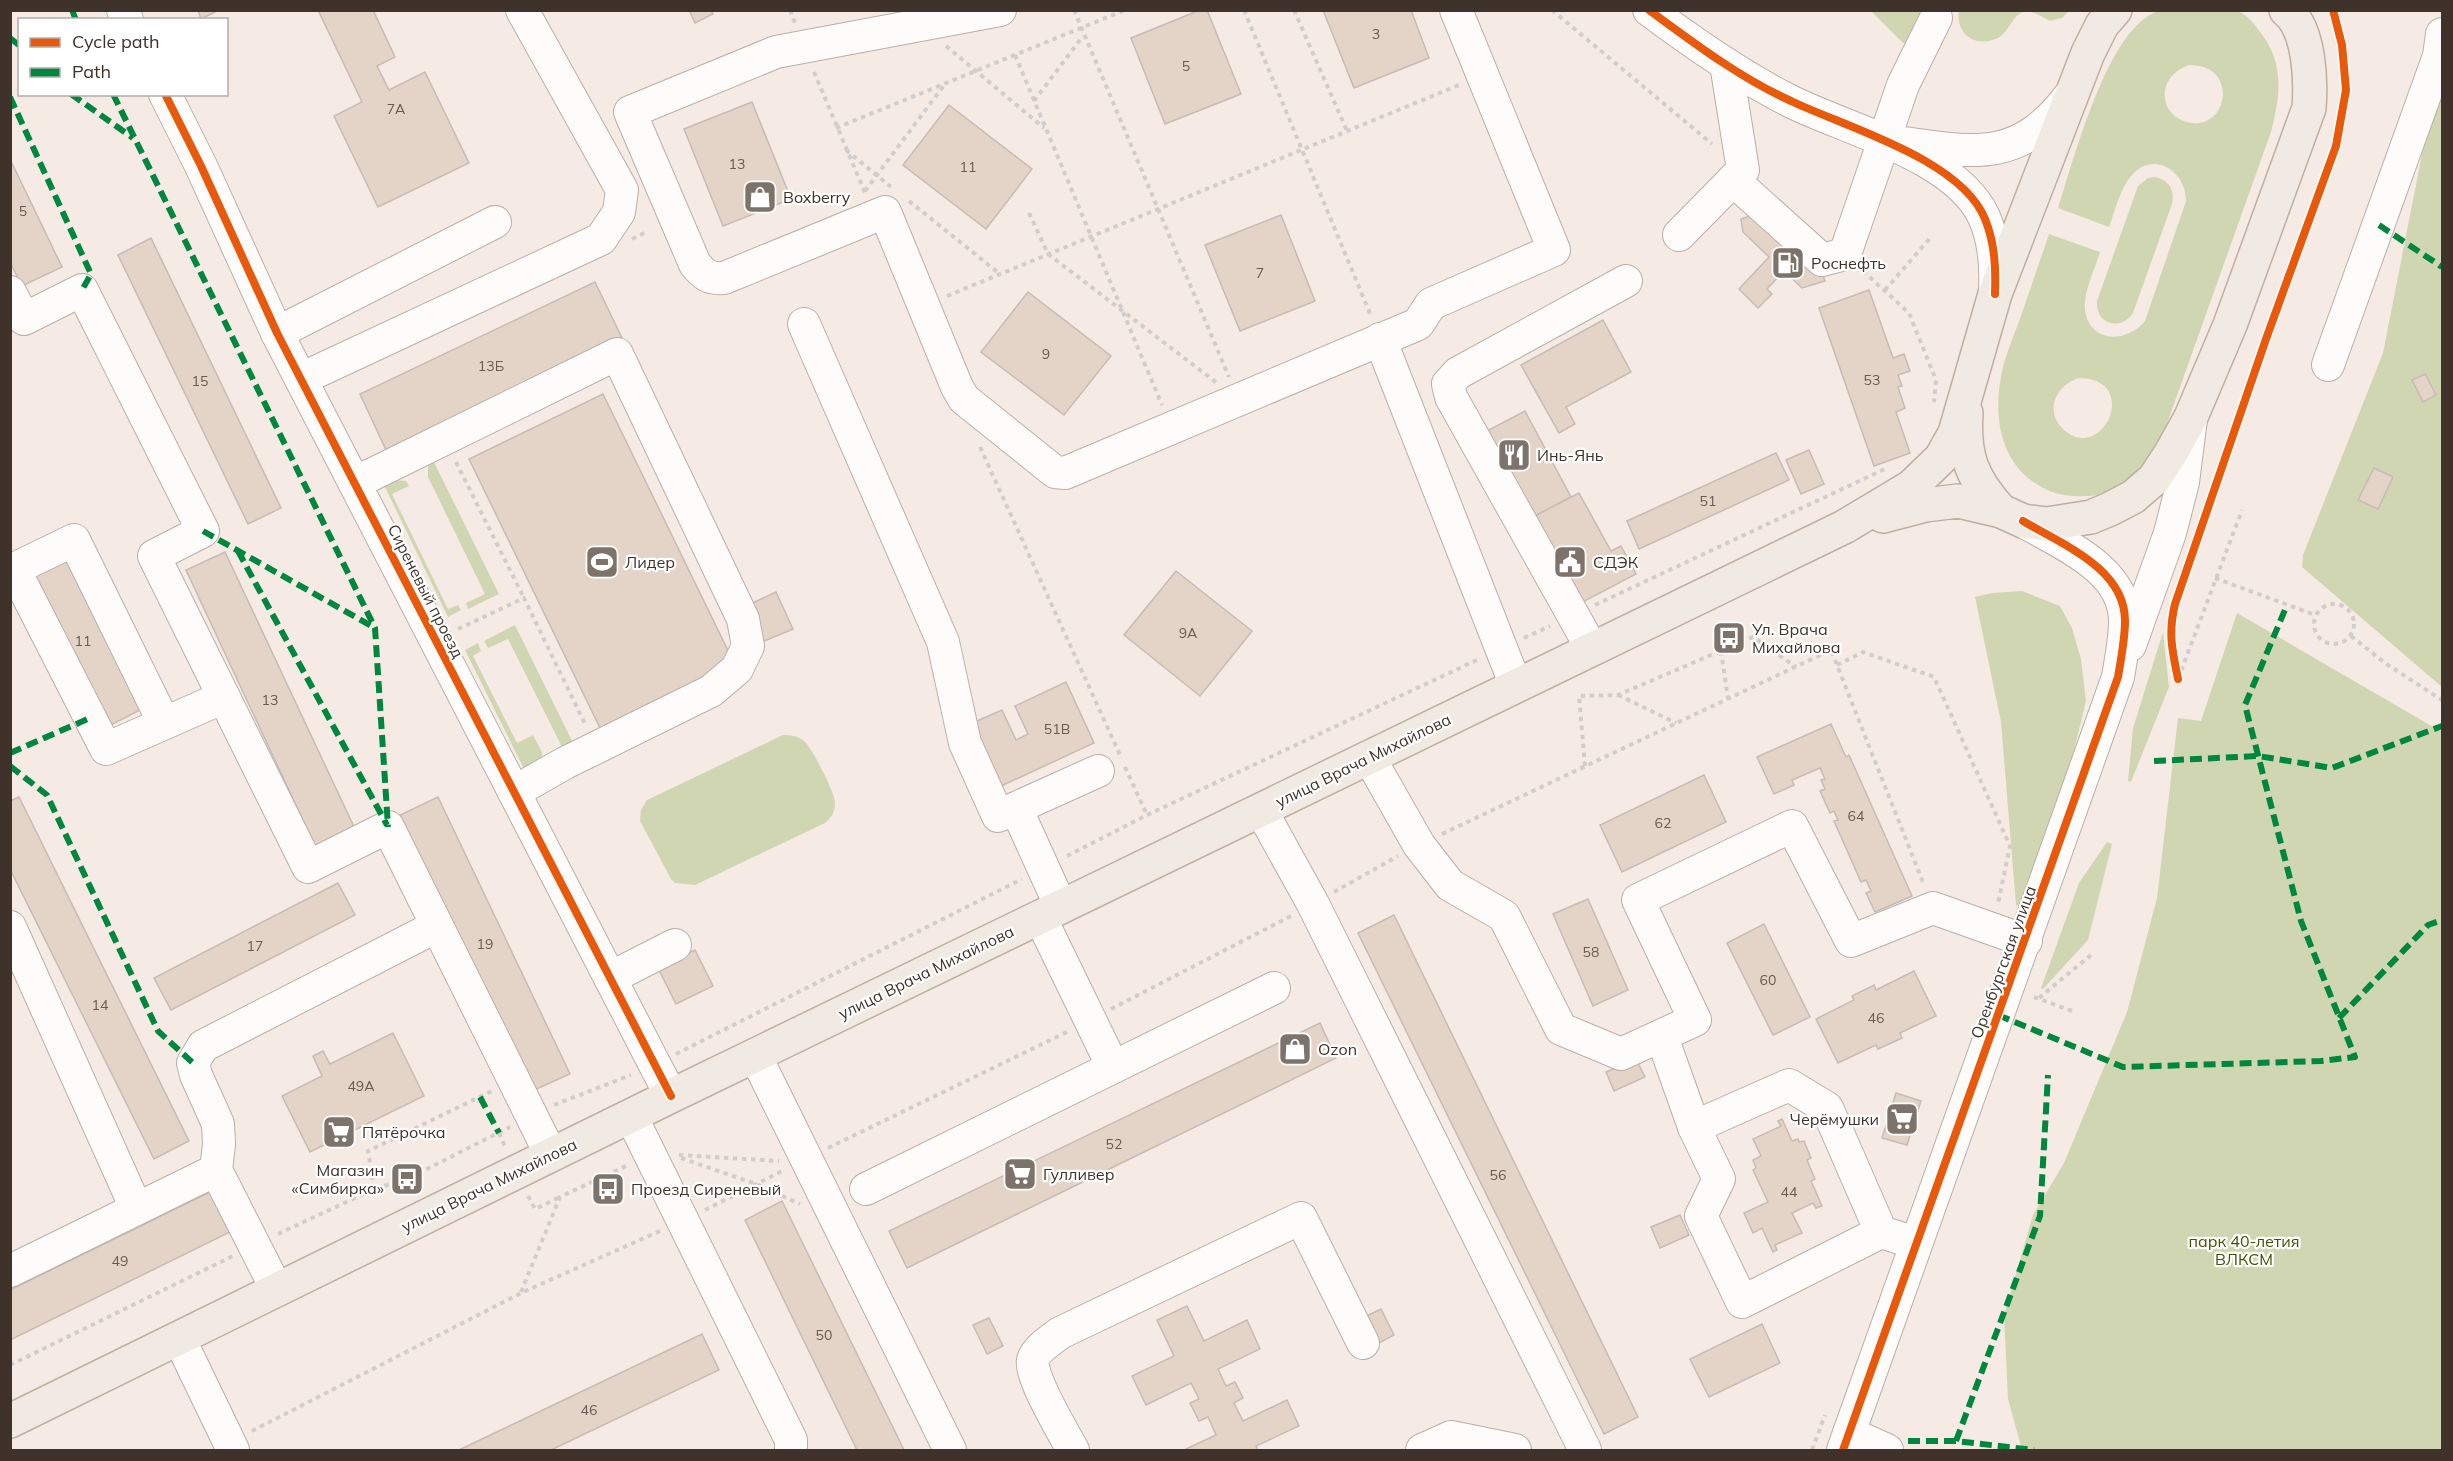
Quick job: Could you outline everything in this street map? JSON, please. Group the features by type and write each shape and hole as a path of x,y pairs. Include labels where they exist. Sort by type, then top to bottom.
{"main road":[{"path":"1844,527 1911,487 1941,458 1955,433 1995,294 2097,34 2115,10"},
{"path":"1969,381 1965,426 1966,453 1974,476 1985,494 2012,516 2047,524 2069,521 2110,509 2133,496 2154,479 2191,417 2230,325 2309,108 2311,81 2306,52 2289,12"},
{"name":"Оренбургская улица","path":"1844,527 1925,505 1958,501 2012,516"},
{"name":"улица Врача Михайлова","path":"10,1421 755,1055 1844,527"}],"street":[{"path":"301,379 601,239 619,212 621,190 522,10"},
{"path":"1000,10 776,52 630,112 695,264 712,279 724,278 885,212 964,399 1055,472 1065,473 1418,324 1431,304 1554,250 1455,10"},
{"path":"1649,10 1726,64 1789,100 1886,141 1945,173 1974,200 1984,217 1996,260 1995,294"},
{"path":"1733,180 1822,260 1845,254 1886,141 1903,85 1936,18"},
{"path":"2328,364 2439,56 2442,34"},
{"path":"1679,236 1743,170 1726,64"},
{"path":"1886,141 1957,151 2002,148 2039,129 2055,114 2073,91"},
{"name":"Сиреневый проезд","path":"166,96 201,166 277,333 671,1096"},
{"path":"277,333 495,222"},
{"path":"1592,650 1451,397 1448,384 1458,373 1626,281"},
{"path":"10,292 24,319 82,290 203,531 154,556 308,867 388,827 551,1155"},
{"path":"804,324 943,642 965,743 998,816 1098,771"},
{"path":"1380,339 1516,686"},
{"path":"354,482 617,354 744,619 748,646 737,669 711,691 597,747 514,792"},
{"path":"2118,677 2170,533 2183,482 2191,417"},
{"name":"Оренбургская улица","path":"1846,1442 2118,677 2125,620 2122,603 2115,586 2096,565 2012,516"},
{"path":"164,723 74,540 14,569 106,749 224,697"},
{"path":"1369,757 1419,845 1450,885 1504,916 1562,1029 1621,1054 1695,1020 1638,900 1792,826 1851,941 1933,908 2026,941"},
{"path":"1016,808 1044,868 1051,912 1090,1020 1113,1067"},
{"path":"1261,810 1313,904 1585,1450"},
{"path":"277,1290 216,1170 219,1144 218,1124 193,1063 203,1046 437,926"},
{"path":"10,927 136,1208"},
{"path":"610,978 675,945"},
{"path":"866,1189 1274,988"},
{"path":"1662,1037 1695,1126 1719,1179 1701,1216 1742,1302 1881,1232 1915,1244"},
{"path":"755,1055 950,1450"},
{"path":"1695,1126 1789,1085 1827,1108 1881,1232"},
{"path":"631,1116 791,1440 791,1450"},
{"path":"10,1271 216,1170"},
{"path":"1073,1450 1034,1374 1033,1359 1043,1346 1060,1333 1301,1218 1363,1343"},
{"path":"179,1338 231,1447"},
{"path":"1422,1450 1451,1437 1515,1450"},
{"path":"1846,1442 1887,1450"}],"path":[{"path":"1074,10 1239,400"},
{"path":"836,128 1125,10"},
{"path":"1244,10 1380,339"},
{"path":"1294,10 1347,131"},
{"path":"920,25 1046,129"},
{"path":"1034,101 1083,35"},
{"path":"1015,55 1171,428"},
{"path":"924,305 1482,75"},
{"path":"864,192 945,83"},
{"path":"845,149 895,189"},
{"path":"903,196 1000,274"},
{"path":"1029,213 1048,255 1239,400"},
{"path":"1885,290 1932,236"},
{"path":"445,439 597,747"},
{"path":"10,1365 374,1189 407,1179 532,1115 587,1091 628,1077 1147,816 1866,477"},
{"path":"2178,679 2242,510"},
{"path":"2215,578 2315,615"},
{"path":"436,640 524,598"},
{"path":"2327,604 2343,605 2354,619 2351,636 2338,644 2322,641 2313,628 2315,615 2327,604"},
{"path":"2351,636 2385,663 2442,700"},
{"path":"1585,766 1580,696 1618,695 1753,638 1796,667"},
{"path":"231,1447 521,1293 681,1221 1090,1020 1313,904 1419,845 1831,650 1933,908"},
{"path":"1721,651 1728,699"},
{"path":"1837,665 1863,652 1934,677 2010,846 1992,929"},
{"path":"2174,659 2178,679"},
{"path":"1618,695 1677,723"},
{"path":"2072,1011 2037,998 2091,955"},
{"path":"374,1189 368,1151 514,1080"},
{"path":"672,1154 756,1184 835,1220"},
{"path":"535,1209 560,1197"},
{"path":"1812,1450 1826,1412"}],"green space":[{"path":"2219,9 2242,13 2255,25 2272,53 2278,78 2277,104 2271,132 2159,446 2133,477 2113,490 2088,496 2066,495 2049,491 2033,482 2018,468 2011,457 2001,432 1999,418 1998,404 2002,369 2049,234 2100,252 2085,303 2088,321 2094,329 2101,334 2119,336 2129,333 2145,321 2186,201 2185,191 2175,173 2168,168 2150,164 2132,175 2124,186 2109,227 2058,208 2083,129 2108,68 2123,42 2140,22 2158,11","holes":["2190,65 2206,68 2216,75 2222,86 2223,98 2219,109 2212,118 2201,123 2179,119 2170,111 2165,101 2168,81 2183,67","2079,378 2098,382 2109,392 2112,405 2109,418 2101,430 2090,437 2077,437 2062,428 2054,413 2054,405 2060,391"]},
{"path":"1959,10 2069,11 2062,18 2050,21 2034,13 2020,13 1998,38 1982,41 1969,37 1964,32 1960,26"},
{"path":"1871,11 1932,11 1909,46 1902,42"},
{"path":"2442,89 2442,687 2302,567 2303,555 2383,353 2423,149"},
{"path":"2155,177 2170,186 2173,194 2172,204 2133,313 2122,322 2109,323 2100,315 2097,301 2138,186 2148,178"},
{"path":"431,456 499,594 468,609 466,603 485,594 428,477 428,462"},
{"path":"396,480 406,481 409,486 392,494 448,609 458,605 461,610 448,617 384,485"},
{"path":"2022,591 2060,606 2072,628 2081,659 2086,701 2037,904 2029,909 2016,905 2001,722 1975,597 1992,593"},
{"name":"парк 40-летия ВЛКСМ","path":"2237,613 2442,732 2442,1450 2022,1450 2008,1399 2004,1315 2033,1215 2064,1163 2127,1012 2157,898 2178,718 2201,721"},
{"path":"515,625 577,751 564,751 508,639 488,648 484,641"},
{"path":"2163,632 2169,687 2131,782 2128,781 2133,728"},
{"path":"478,643 481,651 473,656 517,743 533,735 542,752 542,758 526,773 465,650"},
{"path":"783,735 800,738 813,754 828,781 835,803 834,812 825,823 695,885 675,883 640,821 641,810 647,800"},
{"path":"2107,842 2112,844 2088,940 2043,989 2041,988 2079,883"}],"building":[{"path":"198,10 219,10 203,18 201,18"},
{"path":"318,10 373,10 395,57 377,66 389,90 425,72 469,163 378,207 334,116 362,102"},
{"path":"689,10 711,10 713,14 695,23"},
{"path":"1200,10 1207,10 1241,94 1165,124 1131,38"},
{"path":"1323,10 1411,10 1429,58 1354,88"},
{"path":"752,102 791,199 723,226 684,129"},
{"path":"949,105 1032,169 986,229 903,165"},
{"path":"10,159 62,267 22,286 10,262"},
{"name":"Роснефть","path":"1758,213 1821,270 1825,281 1802,288 1784,271 1767,289 1772,294 1758,308 1739,289 1769,257 1743,232 1741,219"},
{"path":"1281,215 1315,301 1240,331 1205,245"},
{"path":"151,238 281,508 248,524 118,255"},
{"path":"595,282 622,338 386,450 360,394"},
{"path":"1869,290 1893,358 1904,354 1910,371 1898,375 1902,386 1898,387 1905,408 1896,412 1910,453 1874,466 1819,308"},
{"path":"1028,292 1111,356 1064,415 981,352"},
{"path":"1603,320 1631,372 1566,407 1575,424 1559,433 1521,365"},
{"path":"2425,374 2436,395 2423,402 2412,380"},
{"name":"Лидер","path":"603,394 735,665 601,730 469,459"},
{"path":"1525,411 1571,497 1531,518 1485,432"},
{"path":"1809,450 1824,484 1801,494 1786,460"},
{"path":"1776,453 1789,480 1639,549 1627,521"},
{"path":"2374,468 2393,477 2378,509 2358,500"},
{"path":"1579,493 1611,551 1621,546 1636,574 1577,605 1531,518"},
{"path":"225,552 355,829 316,848 186,570"},
{"path":"63,554 142,709 103,729 24,574"},
{"path":"1176,571 1252,631 1200,696 1124,635"},
{"path":"776,592 793,629 762,642 746,606"},
{"path":"1066,682 1094,743 999,787 970,724 1002,710 1016,740 1028,734 1015,706"},
{"path":"1831,724 1846,757 1849,755 1912,896 1875,912 1866,893 1871,891 1866,880 1861,882 1834,821 1838,820 1834,811 1830,813 1820,791 1825,789 1821,780 1825,779 1820,768 1792,780 1794,785 1774,794 1757,757"},
{"path":"1704,775 1726,822 1622,872 1600,825"},
{"path":"19,797 189,1141 154,1159 10,869 10,801"},
{"path":"438,797 570,1074 532,1091 400,815"},
{"path":"338,883 355,915 171,1010 154,978"},
{"path":"1588,899 1628,990 1593,1006 1553,914"},
{"path":"1394,915 1638,1417 1604,1434 1358,933"},
{"path":"1764,924 1810,1017 1773,1035 1727,943"},
{"path":"695,950 713,986 676,1004 658,968"},
{"path":"1914,971 1936,1016 1900,1033 1902,1038 1878,1049 1876,1045 1838,1063 1816,1019 1854,1000 1852,996 1874,985 1876,990"},
{"path":"1320,1023 1336,1058 907,1268 889,1231"},
{"path":"393,1033 424,1096 310,1152 282,1096 322,1076 313,1056 323,1051 330,1064"},
{"path":"1636,1059 1645,1077 1614,1091 1606,1072"},
{"name":"Черёмушки","path":"1896,1093 1921,1101 1907,1145 1882,1138"},
{"path":"1782,1119 1792,1141 1798,1139 1799,1142 1804,1141 1811,1158 1807,1160 1815,1179 1811,1181 1822,1206 1816,1208 1813,1203 1792,1213 1802,1233 1775,1245 1777,1250 1773,1252 1762,1228 1753,1233 1744,1213 1768,1202 1753,1170 1756,1168 1753,1160 1761,1156 1753,1139 1781,1126 1778,1121"},
{"path":"210,1192 230,1232 10,1340 10,1290"},
{"path":"782,1201 904,1450 857,1450 745,1220"},
{"path":"1680,1215 1689,1235 1660,1248 1651,1227"},
{"path":"1187,1306 1204,1341 1247,1320 1260,1349 1218,1369 1226,1386 1235,1382 1243,1398 1234,1403 1243,1421 1287,1400 1299,1426 1256,1446 1258,1450 1184,1450 1216,1435 1208,1417 1199,1421 1190,1403 1199,1399 1191,1383 1146,1405 1132,1376 1174,1356 1157,1320"},
{"path":"1381,1309 1394,1335 1377,1344 1364,1317"},
{"path":"989,1318 1003,1346 987,1354 973,1325"},
{"path":"1762,1324 1780,1363 1709,1397 1690,1359"},
{"path":"702,1334 719,1370 551,1450 459,1450"}],"marked path":[{"path":"72,10 75,18"},
{"path":"10,38 18,44"},
{"path":"74,96 133,138"},
{"path":"114,96 375,628 388,827"},
{"path":"10,97 91,274 82,290"},
{"path":"2379,225 2442,267"},
{"path":"203,531 375,628"},
{"path":"238,551 387,825"},
{"path":"1998,1015 2123,1067 2321,1061 2355,1057 2301,921 2245,705 2287,605"},
{"path":"10,753 90,718"},
{"path":"2154,761 2258,756 2332,768 2442,726"},
{"path":"10,766 47,795 158,1031 193,1063"},
{"path":"2339,1018 2428,925 2442,920"},
{"path":"1956,1441 2040,1216 2048,1075"},
{"path":"480,1097 499,1133"},
{"path":"1908,1441 1956,1441 2034,1450"}],"cycle path":[{"path":"1649,10 1754,82 1791,101 1899,147 1952,179 1972,198 1985,219 1994,256 1995,294"},
{"path":"2178,679 2172,642 2175,604 2266,339 2336,146 2346,90 2342,45 2333,10"},
{"path":"166,96 201,166 277,333 671,1096"},
{"path":"1843,1450 2118,677 2125,621 2122,602 2114,586 2103,572 2088,560 2023,521"}],"place":[{"name":"Boxberry","path":"760,197"},
{"name":"Роснефть","path":"1788,263"},
{"name":"Инь-Янь","path":"1514,455"},
{"name":"Лидер","path":"602,562"},
{"name":"СДЭК","path":"1570,562"},
{"name":"Ул. Врача Михайлова","path":"1729,638"},
{"name":"Ozon","path":"1295,1049"},
{"name":"Черёмушки","path":"1902,1119"},
{"name":"Пятёрочка","path":"339,1132"},
{"name":"Гулливер","path":"1020,1174"},
{"name":"Магазин «Симбирка»","path":"407,1179"},
{"name":"Проезд Сиреневый","path":"608,1189"}]}
